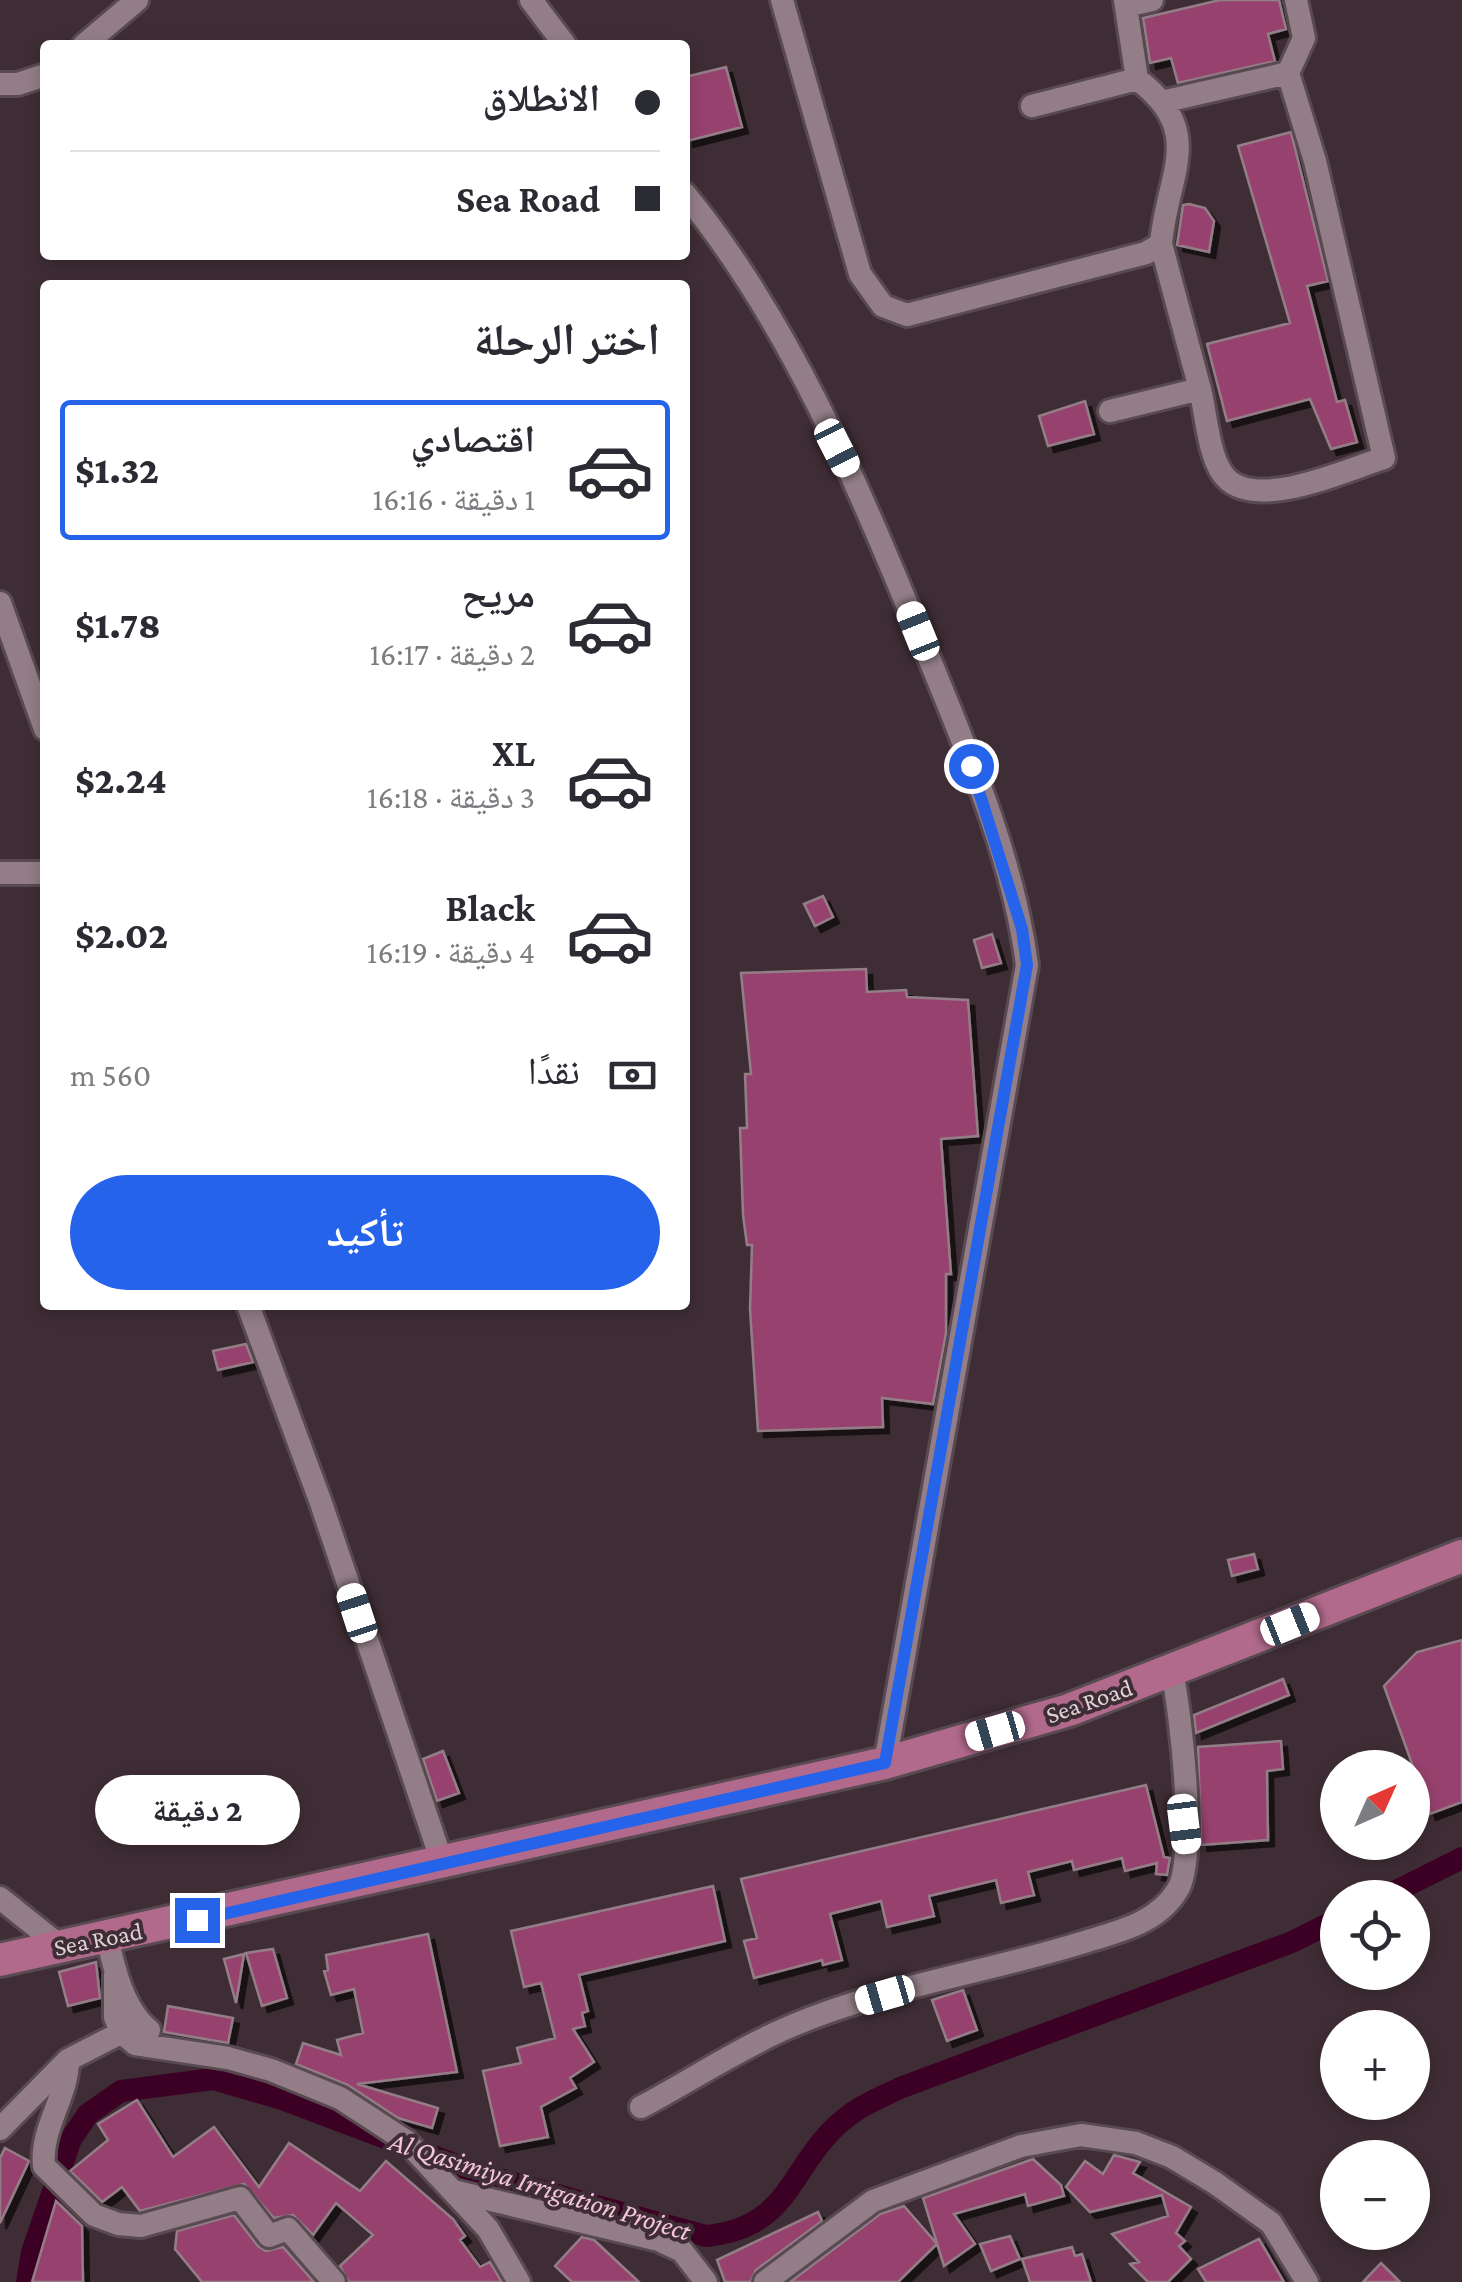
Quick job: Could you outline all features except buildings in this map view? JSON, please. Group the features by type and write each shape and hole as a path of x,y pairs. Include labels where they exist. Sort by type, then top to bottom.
{"highway":[{"name":"Sea Road","path":"0,1960 885,1763 1069,1710 1462,1556"}],"street":[{"path":"90,40 137,0"},
{"path":"531,0 561,40"},
{"path":"1152,0 1126,3 1137,79 1166,101 1180,148 1161,244 1222,472 1238,487 1260,494 1384,458 1316,160 1288,73 1304,38 1296,0"},
{"path":"787,1 855,257 883,306 907,315 1146,253 1161,244"},
{"path":"1166,101 1288,73"},
{"path":"0,84 40,76"},
{"path":"1032,106 1137,79"},
{"path":"690,200 719,235 773,321 850,473 960,733 1022,929 1027,965 885,1763"},
{"path":"1110,411 1200,389"},
{"path":"0,603 40,715"},
{"path":"0,873 40,873"},
{"path":"250,1310 321,1503 442,1862"},
{"path":"641,2106 788,2028 907,1989 1078,1944 1154,1916 1178,1890 1188,1856 1182,1721 1172,1672"},
{"path":"0,1898 60,1946"},
{"path":"107,1937 116,1975 113,1998 130,2027 151,2049 228,2058 340,2098 406,2141 488,2229 520,2282"},
{"path":"0,2129 68,2060 130,2027"},
{"path":"68,2060 66,2088 43,2146 51,2172 94,2215 142,2226 240,2198 269,2236 288,2229 334,2282"},
{"path":"766,2282 873,2201 1020,2146 1080,2135 1136,2143 1172,2156 1216,2184 1271,2223 1307,2282"},
{"path":"453,2191 659,2240 682,2252 706,2282"}],"waterway":[{"name":"Al Qasimiya Irrigation Project","path":"1418,1880 1462,1858"},
{"name":"Al Qasimiya Irrigation Project","path":"27,2282 32,2252 71,2139 88,2114 121,2091 213,2079 282,2099 478,2173 706,2236 736,2230 758,2220 775,2205 831,2132 856,2110 875,2100 1320,1928"}],"route":[{"path":"197,1920 690,1804 885,1763 1027,965 1022,929 971,766"}]}
